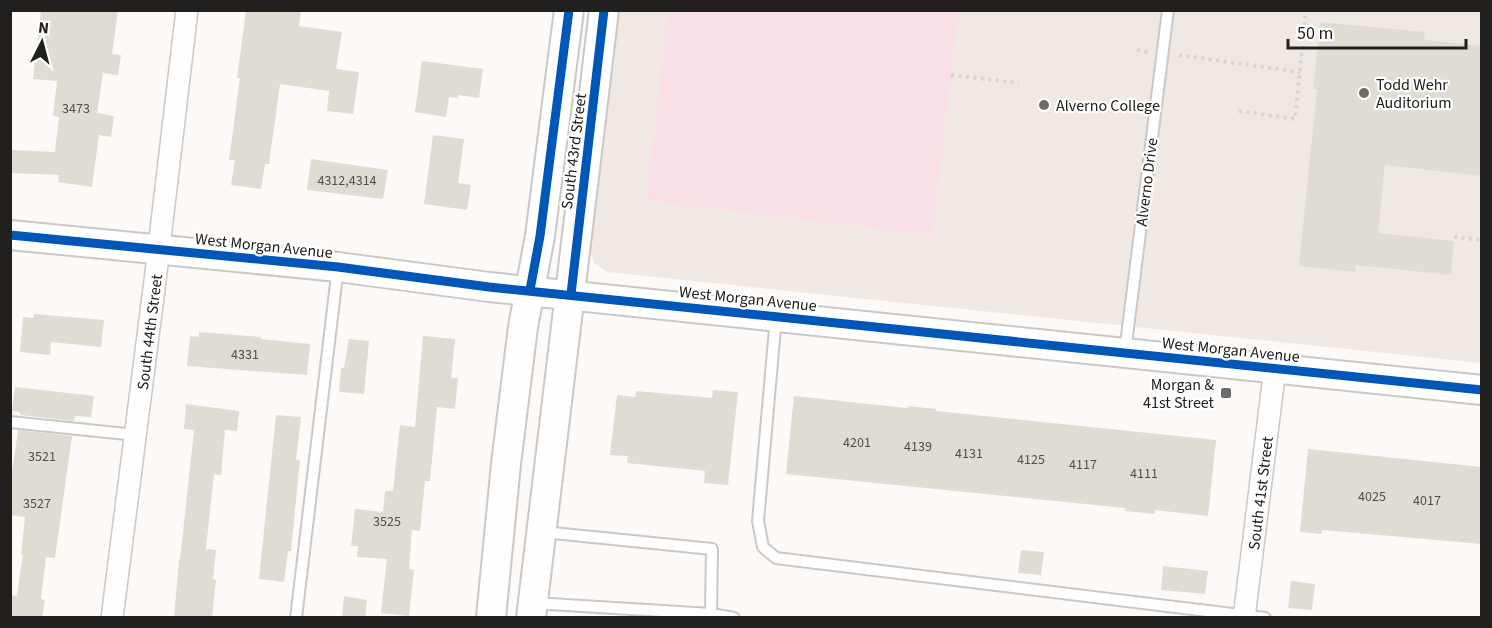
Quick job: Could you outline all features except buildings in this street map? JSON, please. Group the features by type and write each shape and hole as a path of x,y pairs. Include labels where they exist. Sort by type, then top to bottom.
{"street":[{"name":"South 44th Street","path":"111,618 136,435 187,10"},
{"name":"South 43rd Street","path":"491,618 506,464 523,327 540,236 569,10"},
{"name":"South 43rd Street","path":"532,610 604,10"},
{"name":"West Morgan Avenue","path":"10,235 338,267 530,290 1482,390"},
{"name":"South 41st Street","path":"1252,617 1275,368"},
{"path":"506,464 550,469"}],"lane":[{"name":"Alverno Drive","path":"1125,353 1168,10"},
{"path":"296,618 338,267"},
{"path":"776,316 758,521 763,547 776,558 1252,617"},
{"path":"10,422 136,435"},
{"path":"542,532 712,549 711,614"},
{"path":"532,610 711,614 734,618"}],"path":[{"path":"1239,111 1295,119 1306,10"},
{"path":"1137,50 1300,72"},
{"path":"951,75 1019,83"},
{"path":"1454,237 1482,240"}],"shaded area":[{"name":"Alverno College","path":"618,11 1481,11 1481,363 607,272 594,263 590,250"},
{"path":"668,11 959,11 932,235 646,201"}],"cycle path":[{"path":"530,290 540,236 569,10"},
{"path":"571,294 604,10"},
{"path":"10,235 338,267 489,287 1482,390"}],"place":[{"name":"Todd Wehr Auditorium","path":"1364,93"},
{"name":"Alverno College","path":"1044,105"},
{"name":"Morgan & 41st Street","path":"1226,393"}]}
